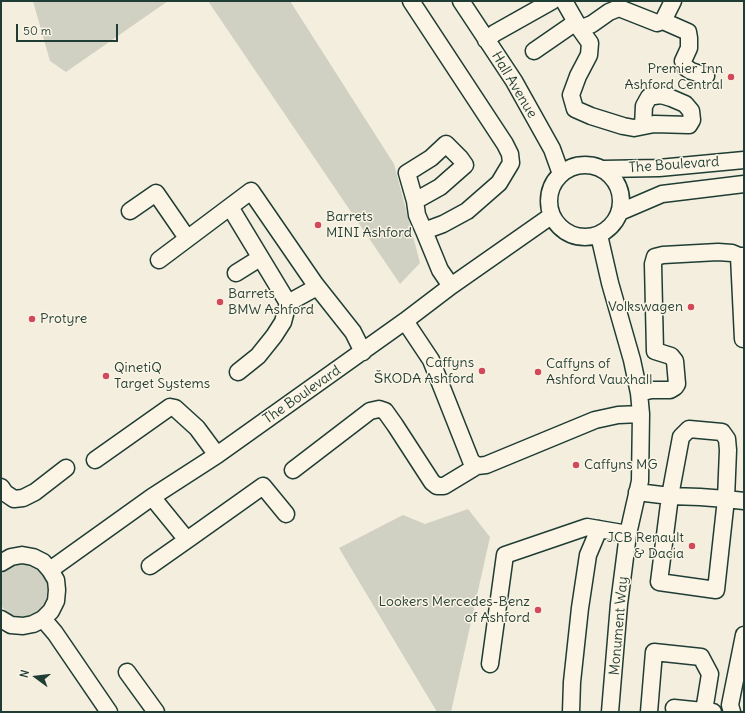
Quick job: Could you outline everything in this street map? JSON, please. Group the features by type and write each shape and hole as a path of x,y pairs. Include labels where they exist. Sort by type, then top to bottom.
{"street":[{"path":"411,1 505,144 510,154 511,163 499,183 467,211 443,224 424,231"},
{"name":"Hall Avenue","path":"461,1 514,81 552,149 561,174"},
{"path":"486,40 495,33 552,1"},
{"path":"564,1 578,26 590,43 589,55 578,76 571,95 575,109 591,116 623,126 634,128 644,126"},
{"path":"663,21 673,1"},
{"path":"534,50 578,26 592,24 609,12 619,8 657,23 663,21 688,32 688,48 683,61 684,67 706,76"},
{"name":"The Boulevard","path":"603,169 660,168 744,160"},
{"path":"589,164 603,169 613,177 619,187 622,200 620,212 614,223 605,232 586,238 570,234 559,227 551,216 548,204 550,191 554,182 561,174 576,165 589,164"},
{"name":"The Boulevard","path":"620,212 662,194 744,184"},
{"path":"158,260 251,191 318,287 353,332 362,352"},
{"path":"130,211 156,193 187,238"},
{"path":"415,201 417,215 440,270 451,286"},
{"path":"230,207 288,304"},
{"name":"The Boulevard","path":"50,570 152,497 217,455 405,321 451,286 551,216"},
{"name":"Monument Way","path":"599,235 639,393 641,414 640,481 628,534 619,604 610,712"},
{"path":"639,393 652,390 670,390 677,384 675,360 671,356 655,351 652,264 655,257 663,255 718,252 732,253 742,256 744,339"},
{"path":"236,273 260,258"},
{"path":"238,372 258,356 274,336 283,322 288,304 318,287"},
{"path":"405,321 431,360 471,461 477,466"},
{"path":"95,460 170,407 175,408 196,428 217,455"},
{"path":"293,470 370,411 379,409 385,411 428,477 437,486 444,486 477,466 486,465 595,420 618,415 641,414"},
{"path":"689,429 722,432 727,439 726,499 716,590 659,582 670,496 680,437 689,429"},
{"path":"1,487 5,493 14,499 23,498 35,492 66,468"},
{"path":"150,566 263,486 286,514"},
{"path":"637,492 670,496 744,501"},
{"path":"152,497 187,540"},
{"path":"490,664 505,555 587,527 628,534"},
{"path":"571,712 572,682 580,608 588,555 599,529"},
{"path":"1,562 11,557 22,555 33,557 43,562 50,570 56,580 57,590 56,601 51,611 43,619 34,624 23,626 12,625 1,619"},
{"path":"43,619 55,633 109,712"},
{"path":"731,708 744,636"},
{"path":"649,712 654,652 701,657 710,674 709,711 674,708"},
{"path":"126,672 156,712"}],"shaded area":[{"path":"33,1 168,1 66,72 50,61"},
{"path":"208,1 290,1 394,164 420,263 400,284"},
{"path":"468,509 490,537 451,712 437,712 339,548 403,515 425,524"},
{"path":"26,563 40,570 46,577 49,584 49,593 43,608 29,616 19,617 11,614 1,605 1,575 8,568 16,564"}],"place":[{"name":"Premier Inn Ashford Central","path":"731,77"},
{"name":"Barrets MINI Ashford","path":"318,225"},
{"name":"Barrets BMW Ashford","path":"220,302"},
{"name":"Volkswagen","path":"691,307"},
{"name":"Protyre","path":"32,319"},
{"name":"Caffyns ŠKODA Ashford","path":"482,371"},
{"name":"Caffyns of Ashford Vauxhall","path":"538,372"},
{"name":"QinetiQ Target Systems","path":"106,376"},
{"name":"Caffyns MG","path":"576,465"},
{"name":"JCB Renault & Dacia","path":"692,546"},
{"name":"Lookers Mercedes-Benz of Ashford","path":"538,610"}]}
